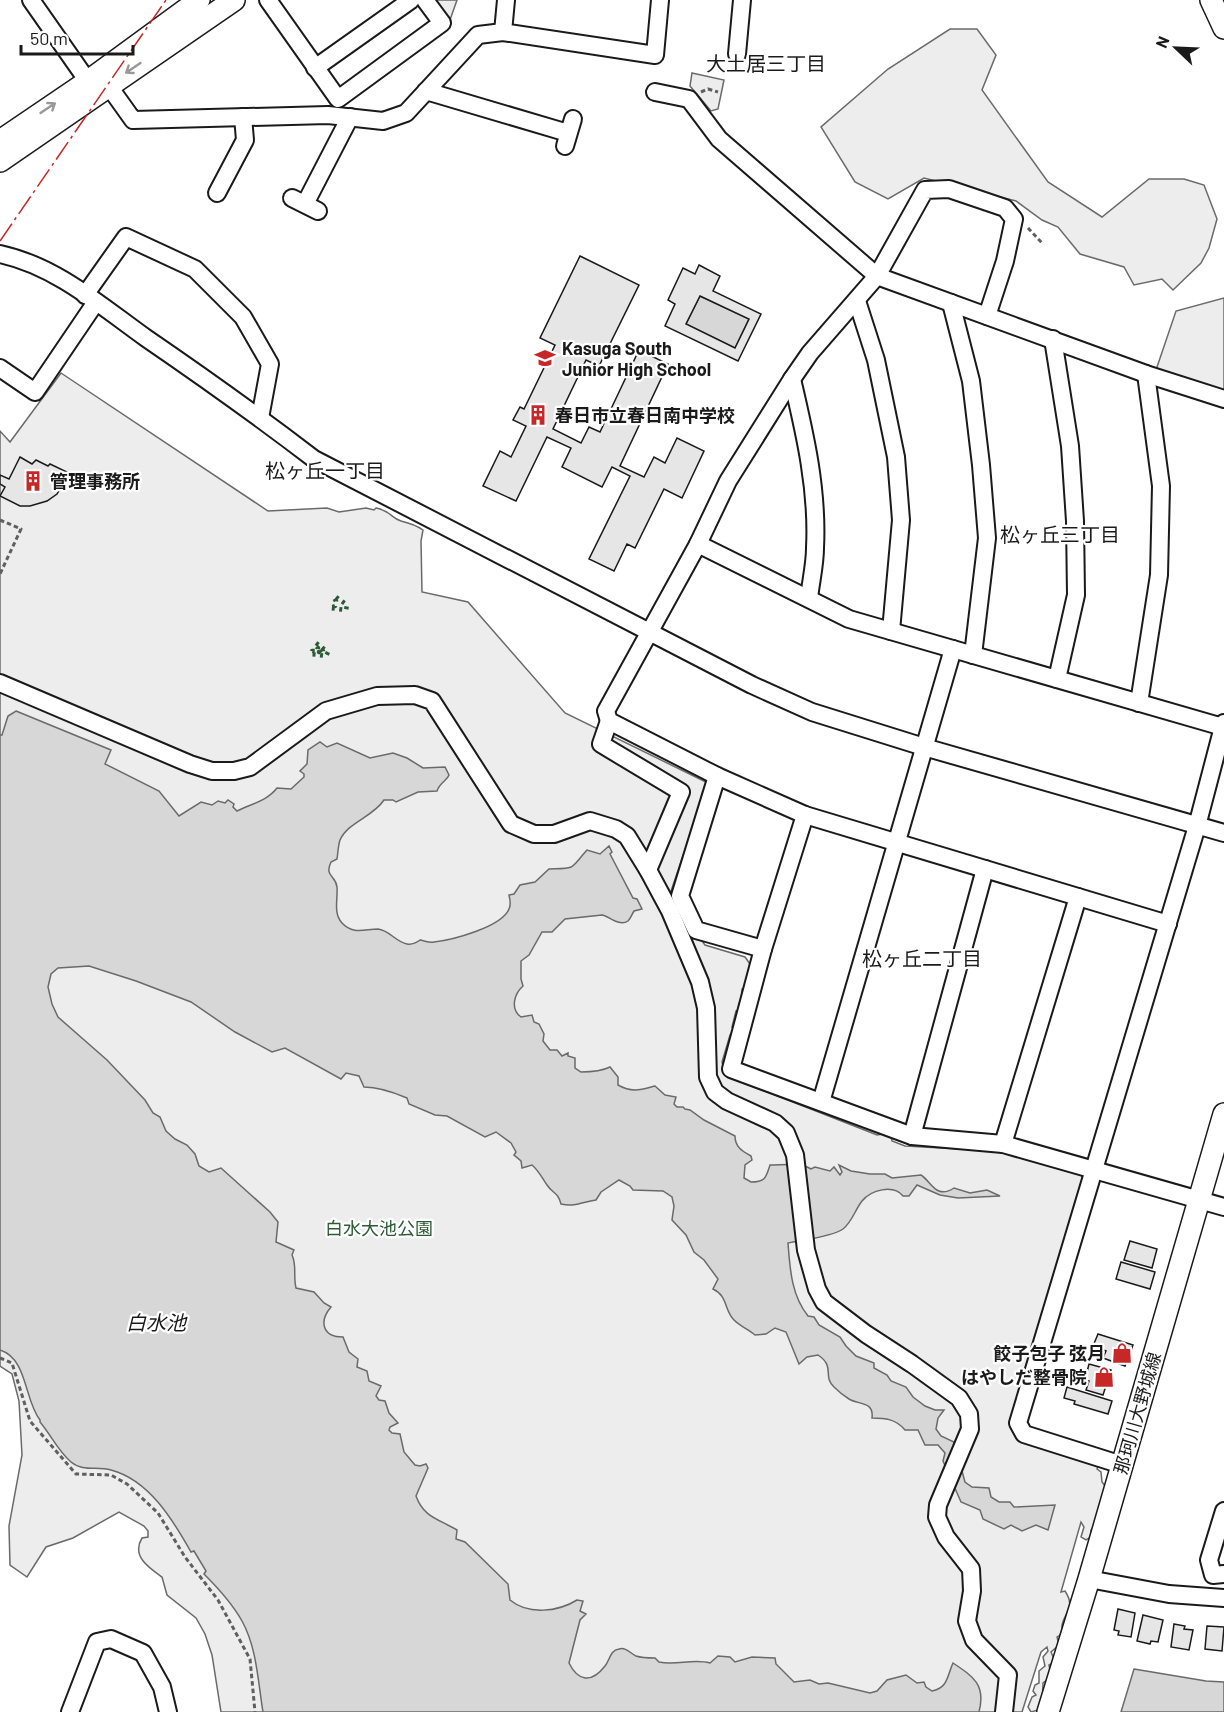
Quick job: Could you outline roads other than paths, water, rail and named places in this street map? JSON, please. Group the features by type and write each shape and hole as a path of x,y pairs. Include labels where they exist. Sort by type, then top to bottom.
{"main road":[{"path":"0,161 97,87 199,0"},
{"path":"0,141 97,87 234,0"},
{"path":"1211,0 1224,28"},
{"name":"那珂川大野城線","path":"1048,1712 1224,1114"}],"street":[{"path":"31,0 97,87 133,120 328,115 383,121 406,113 478,35 503,32 655,55 660,0"},
{"path":"268,0 338,99 442,23 425,0"},
{"path":"315,68 411,0"},
{"path":"503,32 506,0"},
{"path":"737,54 742,0"},
{"path":"426,91 568,132"},
{"path":"656,92 688,99 718,139 877,276 1146,374 1224,399"},
{"path":"217,193 221,169 244,140 243,117"},
{"path":"305,204 350,117"},
{"path":"648,870 681,792 601,744 609,722 606,711 698,544 728,481 810,353 877,276 925,190 949,189 1005,207 1014,219 1005,261 987,316"},
{"path":"0,369 35,392 126,237 195,269 243,317 270,364 260,417"},
{"path":"0,254 33,264 91,298 260,417 314,459 752,685 812,712 924,747 1224,833"},
{"path":"857,301 876,360 896,457 901,520 891,631"},
{"path":"951,303 971,381 987,538 973,655"},
{"path":"1053,339 1070,446 1076,595 1057,679"},
{"path":"1139,703 1159,575 1161,486 1146,374"},
{"path":"792,379 806,436 815,498 816,550 809,598"},
{"path":"698,544 849,620 1224,725 1197,826 1018,1424 1024,1434 1122,1465"},
{"path":"821,1102 953,649"},
{"path":"0,683 190,764 212,771 234,771 250,767 326,711 377,696 415,695 432,701 511,824 534,834 554,834 591,821 616,829 627,836 670,912 700,982 706,1008 708,1077 715,1092 727,1101 775,1123 786,1133 795,1155 806,1250 817,1289 824,1302 958,1398 969,1414 970,1429 938,1505 938,1517 946,1538 971,1569 972,1591 967,1621 974,1640 1008,1675 1004,1712"},
{"path":"609,722 717,776 805,815 1168,924"},
{"path":"717,776 680,896 696,930 763,949"},
{"path":"805,815 763,949 731,1069 912,1136 1003,1144 1224,1207"},
{"path":"912,1136 985,869"},
{"path":"1003,1144 1078,897"},
{"path":"1224,1511 1209,1560 1213,1575 1224,1574"},
{"path":"1089,1579 1168,1594 1224,1598"},
{"path":"70,1712 97,1642 111,1639 143,1653 162,1687 168,1712"}],"water":[{"path":"700,296 749,319 735,348 686,324"},
{"name":"白水池","path":"16,711 111,750 105,764 159,791 179,816 201,802 212,805 218,801 225,803 228,800 234,804 233,807 237,811 264,799 277,788 291,789 304,777 300,771 307,764 308,750 320,742 327,747 337,743 370,758 393,753 423,768 445,767 449,775 437,791 418,792 396,802 384,800 374,811 349,829 340,840 337,859 331,862 329,867 336,883 339,919 346,927 355,930 382,930 407,944 414,944 420,940 442,941 487,927 505,916 510,907 509,895 514,894 520,885 535,882 549,869 572,867 587,850 600,854 609,846 612,852 610,854 633,898 637,899 642,909 634,911 625,923 602,915 565,919 552,932 542,932 529,955 521,961 523,986 517,993 515,1010 521,1017 532,1015 534,1022 539,1024 544,1034 543,1041 550,1050 557,1050 562,1056 568,1053 568,1056 575,1058 575,1068 581,1072 610,1067 618,1077 618,1085 623,1088 636,1090 655,1086 665,1095 676,1097 674,1104 677,1107 690,1110 735,1136 738,1146 751,1156 752,1160 745,1165 744,1178 751,1182 765,1178 770,1165 796,1165 830,1171 834,1167 840,1175 842,1172 839,1165 851,1171 885,1174 892,1178 921,1175 934,1188 943,1192 954,1188 970,1193 987,1190 1000,1196 958,1198 940,1195 917,1185 909,1196 903,1196 899,1192 888,1189 876,1191 862,1201 849,1223 838,1232 788,1243 791,1272 798,1299 808,1316 814,1317 819,1325 840,1337 856,1356 874,1363 874,1368 887,1375 891,1381 906,1387 913,1397 925,1406 935,1410 944,1410 938,1418 936,1429 941,1436 954,1442 965,1482 972,1487 989,1488 991,1497 999,1502 1010,1502 1014,1507 1055,1505 1048,1530 1036,1525 1022,1531 1011,1525 1004,1529 983,1519 980,1510 961,1502 943,1461 945,1453 938,1445 925,1445 918,1430 905,1430 898,1423 890,1420 872,1418 871,1409 868,1406 849,1399 834,1387 829,1379 828,1367 818,1355 807,1357 799,1364 786,1332 775,1328 766,1334 755,1335 736,1322 724,1299 713,1289 718,1279 704,1260 694,1252 686,1235 672,1220 674,1206 672,1197 663,1191 633,1190 619,1180 601,1192 596,1200 575,1205 561,1204 539,1172 532,1165 522,1168 521,1161 514,1155 516,1152 511,1143 496,1132 485,1137 447,1116 435,1115 409,1104 407,1098 380,1089 364,1087 359,1076 346,1073 341,1079 285,1048 272,1052 235,1032 191,1002 89,966 58,968 51,974 48,987 58,1017 107,1060 145,1100 153,1113 160,1117 166,1131 187,1145 195,1154 199,1166 209,1172 221,1168 278,1222 276,1242 294,1250 292,1255 296,1288 314,1292 331,1307 324,1323 327,1331 343,1337 349,1352 358,1359 357,1367 367,1371 369,1381 381,1386 376,1396 379,1400 385,1401 389,1413 398,1423 389,1430 400,1434 404,1452 415,1465 426,1464 428,1468 416,1496 423,1509 457,1530 456,1539 465,1542 508,1584 510,1600 517,1605 543,1610 561,1607 577,1600 583,1601 580,1611 586,1614 580,1620 569,1663 576,1674 585,1678 595,1676 605,1666 614,1651 621,1649 636,1656 655,1658 665,1663 697,1661 710,1663 718,1656 730,1657 735,1662 752,1657 775,1658 776,1664 794,1682 810,1680 819,1684 828,1683 870,1693 877,1691 887,1680 906,1675 917,1683 924,1682 926,1687 932,1691 944,1684 953,1663 977,1683 981,1695 979,1712 263,1712 254,1654 247,1631 225,1596 204,1574 206,1571 194,1551 191,1552 168,1515 148,1492 125,1475 106,1469 80,1467 66,1458 40,1422 16,1362 0,1350 0,735 2,735 8,716"},
{"path":"1134,1669 1224,1682 1224,1712 1121,1712"}],"place":[{"name":"Kasuga South Junior High School","path":"545,358"},
{"name":"春日市立春日南中学校","path":"538,415"},
{"name":"管理事務所","path":"33,481"},
{"name":"餃子包子 弦月","path":"1122,1353"},
{"name":"はやしだ整骨院","path":"1104,1377"}],"district":[{"name":"大土居三丁目","path":"766,63"},
{"name":"松ヶ丘一丁目","path":"325,470"},
{"name":"松ヶ丘三丁目","path":"1060,534"},
{"name":"松ヶ丘二丁目","path":"922,958"}],"park label":[{"name":"白水大池公園","path":"379,1228"}]}
